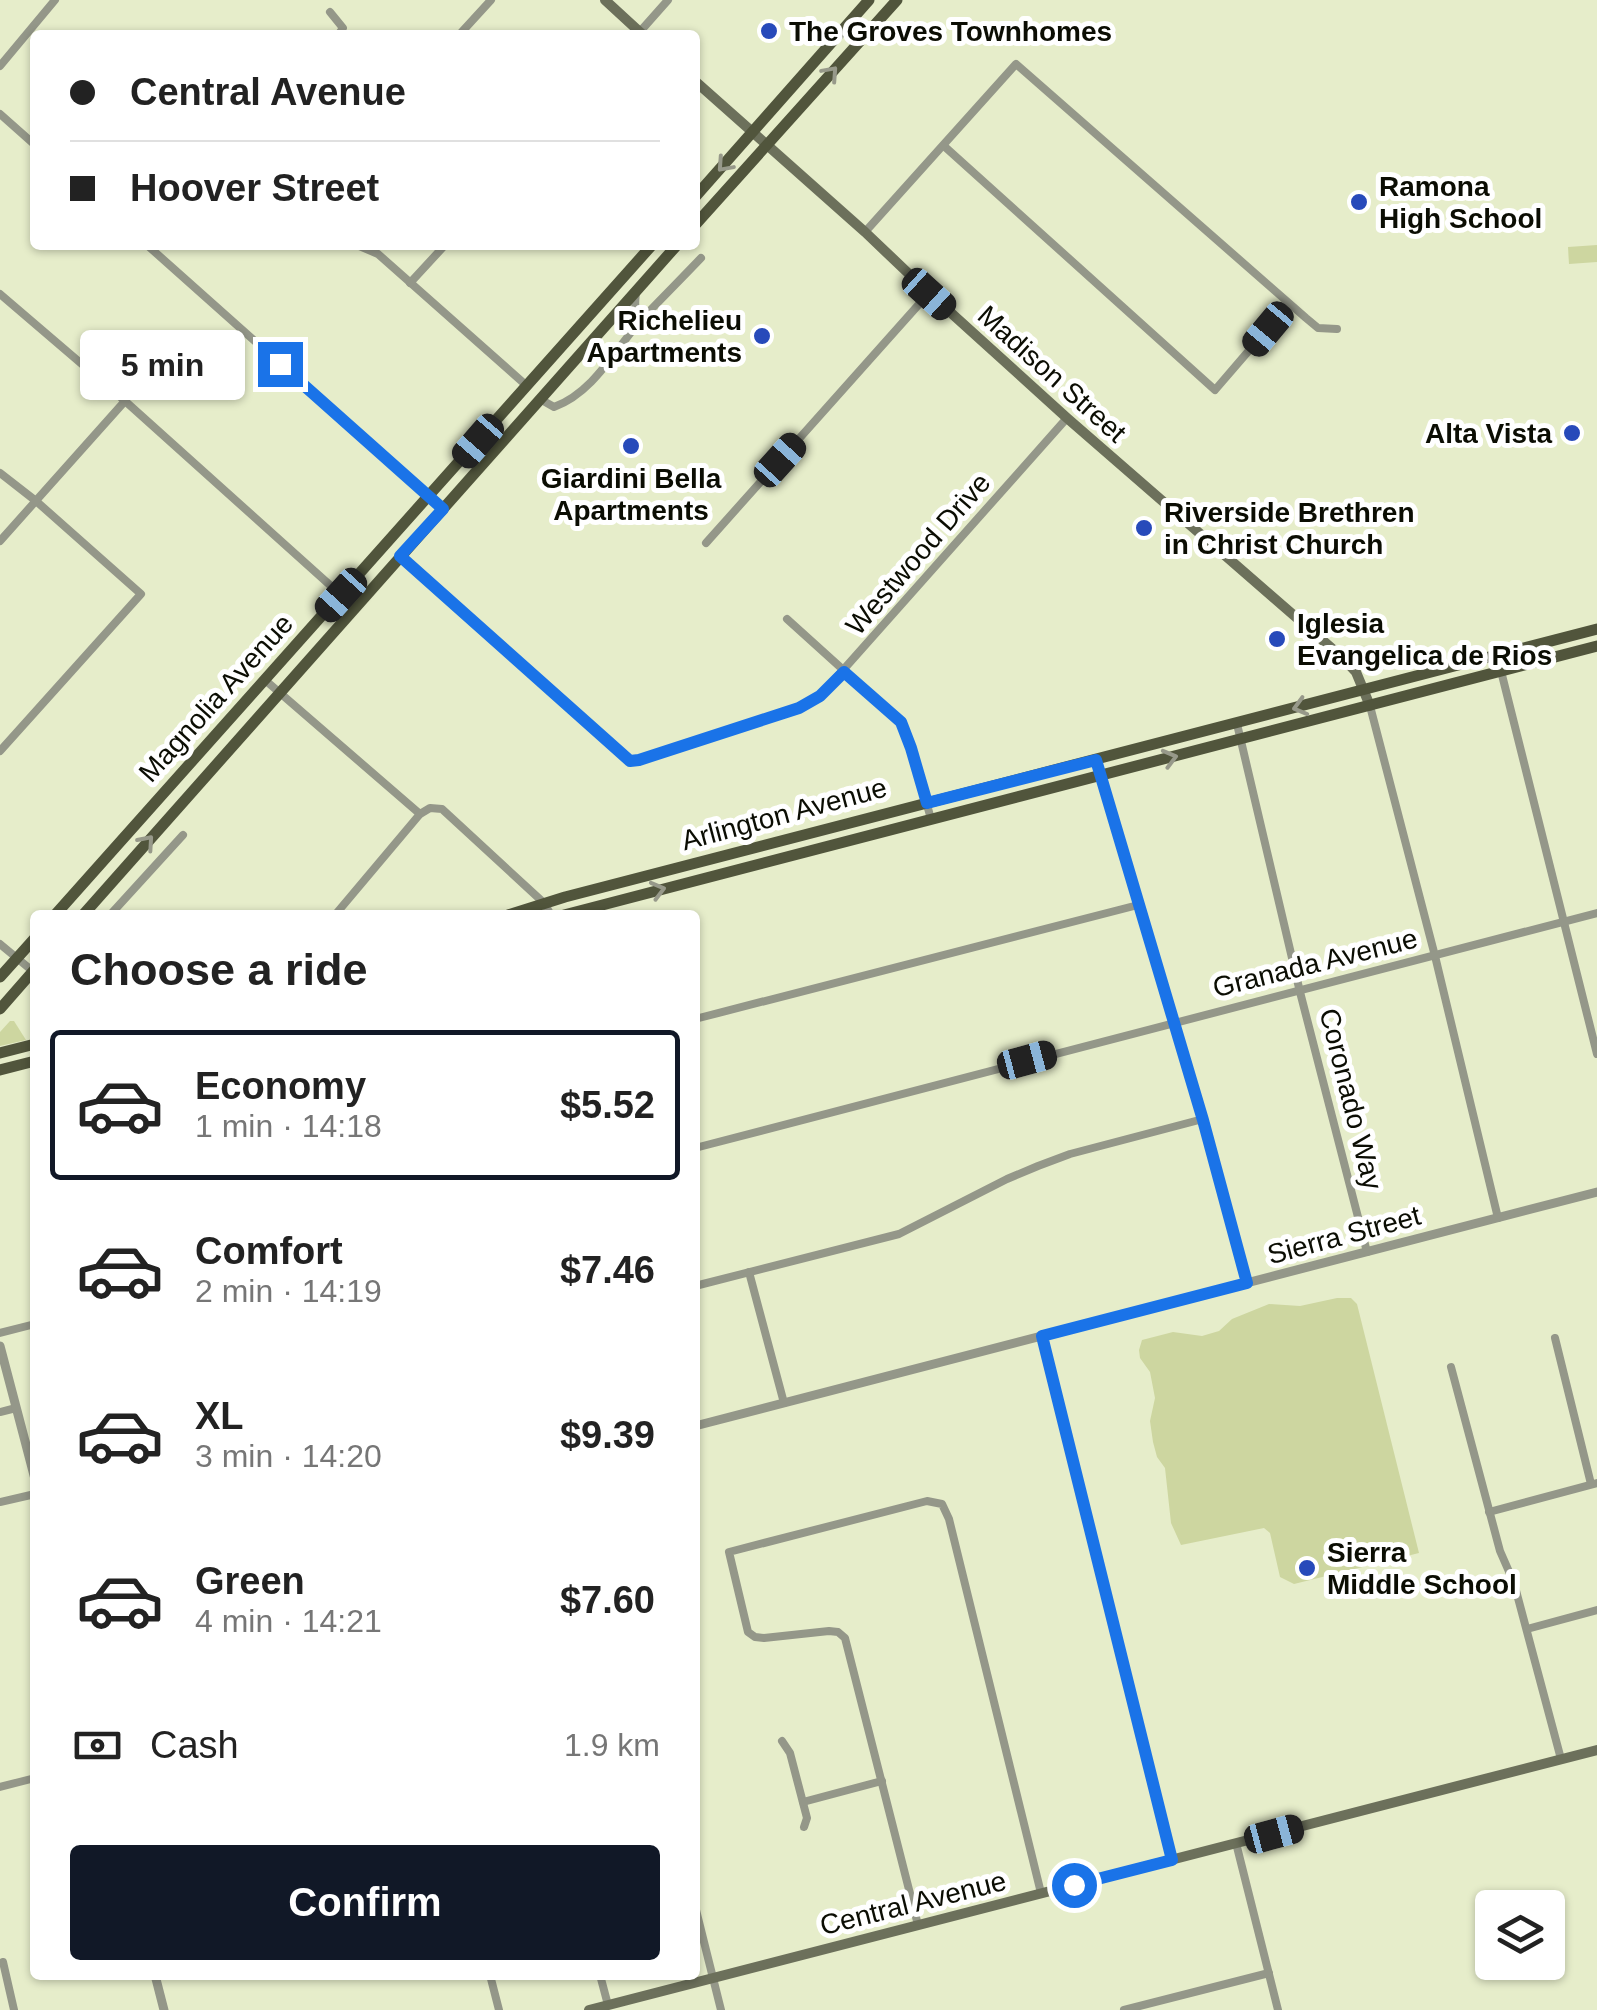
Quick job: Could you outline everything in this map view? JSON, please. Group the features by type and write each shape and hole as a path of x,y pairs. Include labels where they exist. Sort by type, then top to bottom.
{"main road":[{"path":"604,0 636,30"},
{"path":"700,191 869,0"},
{"path":"700,219 896,0"},
{"name":"Madison Street","path":"700,86 1068,418 1343,658 1356,672 1370,706"},
{"name":"Magnolia Avenue","path":"60,910 648,250"},
{"name":"Magnolia Avenue","path":"86,910 674,250"},
{"name":"Arlington Avenue","path":"548,909 927,803 1597,629"},
{"name":"Arlington Avenue","path":"583,910 1597,646"},
{"path":"0,977 30,944"},
{"path":"0,1009 30,975"},
{"path":"0,1053 30,1045"},
{"path":"0,1070 30,1061"},
{"name":"Central Avenue","path":"589,2010 1597,1750"}],"street":[{"path":"0,66 55,0"},
{"path":"464,30 491,0"},
{"path":"643,30 668,0"},
{"path":"330,12 342,30"},
{"path":"865,232 1016,64 1289,304 1318,328 1336,329"},
{"path":"0,130 4,117 30,140"},
{"path":"944,146 1215,390 1289,304"},
{"path":"153,250 443,509"},
{"path":"369,250 378,254 527,386"},
{"path":"410,284 441,250"},
{"path":"540,399 554,407 569,402 701,258"},
{"path":"636,292 635,308 643,318"},
{"path":"0,294 341,595"},
{"path":"706,542 929,294"},
{"path":"0,541 125,402"},
{"name":"Westwood Drive","path":"400,556 630,761 639,760 799,708 820,696 1068,418"},
{"path":"0,473 142,594 0,751"},
{"path":"788,619 901,722 931,819"},
{"path":"1497,654 1597,1054"},
{"path":"265,680 420,814"},
{"path":"1370,706 1498,1218"},
{"name":"Coronado Way","path":"1237,724 1367,1252"},
{"path":"1096,760 1247,1283"},
{"path":"339,910 420,814 430,808 442,809 548,909"},
{"path":"115,910 183,835"},
{"path":"700,1018 1138,905"},
{"name":"Granada Avenue","path":"700,1147 1597,913"},
{"path":"0,944 30,968"},
{"path":"700,1285 898,1234 1007,1178 1070,1154 1203,1120"},
{"name":"Sierra Street","path":"700,1425 1597,1192"},
{"path":"749,1272 784,1404"},
{"path":"0,1333 30,1325"},
{"path":"1042,1336 1172,1860"},
{"path":"1490,1512 1594,1484 1556,1338"},
{"path":"0,1346 30,1450"},
{"path":"1451,1367 1561,1760"},
{"path":"0,1412 16,1408"},
{"path":"0,1502 30,1495"},
{"path":"918,1925 845,1638 830,1631 764,1638 748,1632 729,1552 926,1502 942,1504 949,1519 1041,1894"},
{"path":"1527,1628 1597,1610"},
{"path":"782,1741 790,1753 803,1802 807,1818 804,1827"},
{"path":"0,1787 30,1779"},
{"path":"803,1802 882,1781"},
{"path":"1236,1843 1278,2010"},
{"path":"700,1926 721,2010"},
{"path":"3,1962 14,2010"},
{"path":"1124,2010 1269,1973"},
{"path":"157,1980 164,2010"},
{"path":"491,1980 499,2010"},
{"path":"601,1980 608,2005"}],"green space":[{"path":"1597,245 1597,262 1569,264 1568,247"},
{"path":"14,1021 26,1040 0,1046 0,1032"},
{"path":"1351,1298 1357,1304 1419,1553 1294,1584 1280,1577 1270,1533 1264,1528 1181,1545 1171,1523 1165,1468 1153,1442 1150,1421 1155,1398 1150,1372 1140,1358 1142,1340 1173,1332 1202,1336 1269,1304 1300,1306"}],"place":[{"name":"The Groves Townhomes","path":"769,31"},
{"name":"Ramona High School","path":"1359,202"},
{"name":"Richelieu Apartments","path":"762,336"},
{"name":"Alta Vista","path":"1572,433"},
{"name":"Giardini Bella Apartments","path":"631,446"},
{"name":"Riverside Brethren in Christ Church","path":"1144,528"},
{"name":"Iglesia Evangelica de Rios","path":"1277,639"},
{"name":"Sierra Middle School","path":"1307,1568"}],"route":[{"path":"280,364 443,509 400,556 630,761 799,708 820,696 844,672 901,722 927,803 1096,760 1247,1283 1042,1336 1172,1860 1074,1885"}]}
